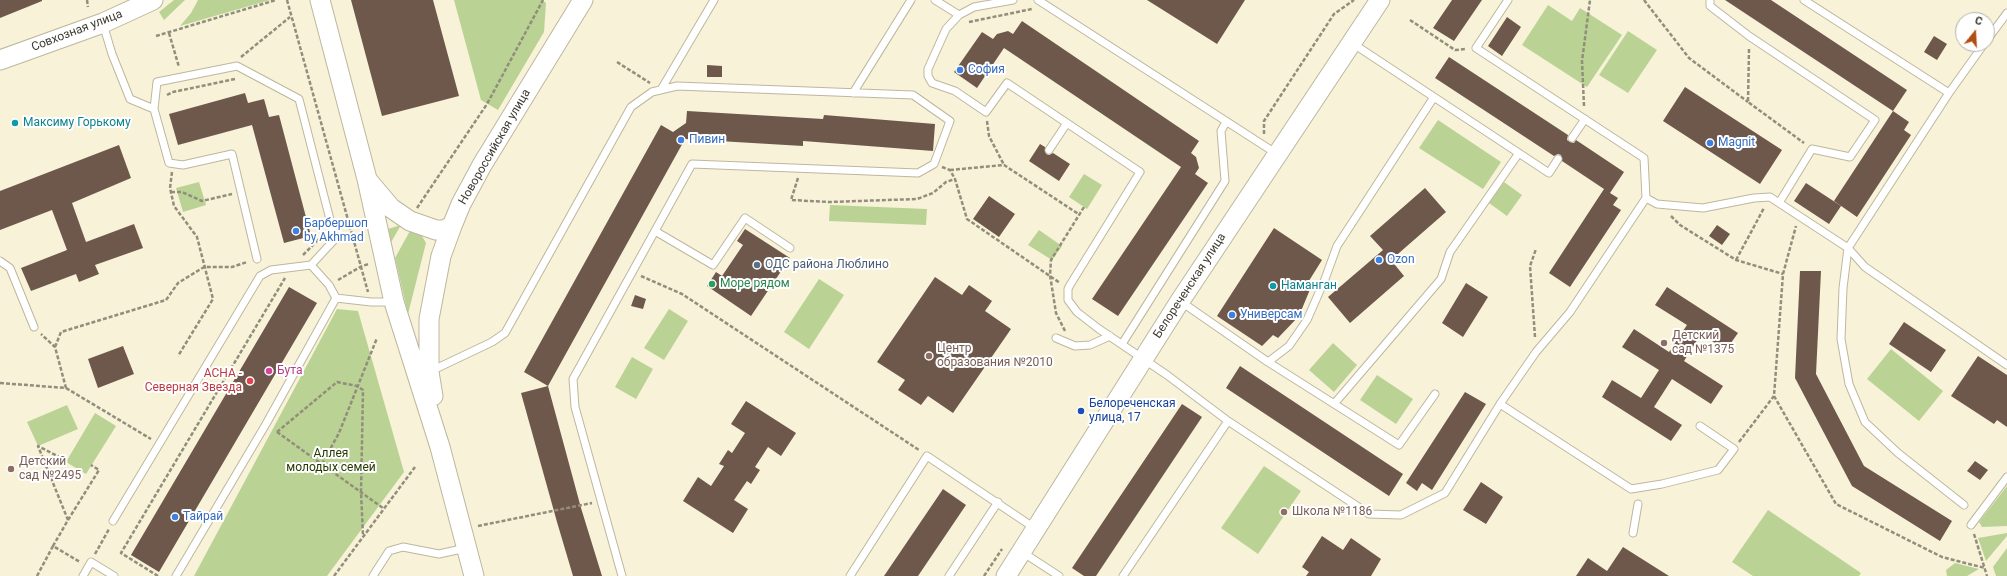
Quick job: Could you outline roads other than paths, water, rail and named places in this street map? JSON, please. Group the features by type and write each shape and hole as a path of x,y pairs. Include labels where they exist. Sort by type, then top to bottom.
{"street":[{"name":"Совхозная улица","path":"0,60 102,23 153,0"},
{"name":"Новороссийская улица","path":"320,0 367,179 394,302 440,447 474,576"},
{"name":"Новороссийская улица","path":"440,447 430,372 429,319 441,256 461,204 482,165 584,0"},
{"name":"Белореченская улица","path":"1006,576 1180,301 1380,0"},
{"path":"367,179 391,208 410,221 436,230 444,230 452,226"}],"lane":[{"path":"662,88 714,0"},
{"path":"853,93 911,0"},
{"path":"935,0 959,15"},
{"path":"1013,0 974,7 959,15 946,29 928,69 928,76 932,83 955,91 986,112 1007,83 1140,172 1094,244 1068,290 1068,300 1077,312 1228,421 1369,514 1401,515 1445,493 1500,404 1536,352 1570,312 1646,198 1644,158 1476,48 1508,0"},
{"path":"1038,0 1278,154"},
{"path":"1710,0 1710,6 1750,36 1875,120 1850,157 1812,149 1779,203"},
{"path":"1804,0 1949,93"},
{"path":"1995,29 2007,13"},
{"path":"102,23 112,54 130,99 154,109"},
{"path":"1352,43 1549,173 1558,159"},
{"path":"1964,505 1898,453 1865,422 1849,384 1841,339 1843,288 1848,248 1949,93 1978,52"},
{"path":"113,521 260,276 271,270 311,265 335,239 298,99 237,66 157,82 154,109 169,164 183,165 232,154 258,259"},
{"path":"430,372 492,342 505,333 631,107 652,92 662,88 676,86 913,95 950,121 934,164 918,173 692,164 573,379 575,407 603,501 622,576"},
{"path":"1268,362 1289,346 1307,320 1325,279 1336,246 1434,97"},
{"path":"1572,138 1585,119"},
{"path":"1122,344 1224,181 1221,131 1226,122"},
{"path":"1049,150 1067,123"},
{"path":"1334,404 1441,279 1450,252 1519,153"},
{"path":"1646,198 1657,204 1703,208 1754,198 1770,197 1848,248 1865,267 2007,365"},
{"path":"655,230 713,265 745,218 790,248"},
{"path":"0,261 10,268 34,327"},
{"path":"311,265 329,285 336,298"},
{"path":"336,298 371,302 394,302"},
{"path":"176,576 266,424 336,298"},
{"path":"1180,301 1268,362 1399,445 1435,394"},
{"path":"1056,338 1075,346 1090,345 1110,336"},
{"path":"1500,404 1631,489 1662,484 1718,470 1734,449 1700,426"},
{"path":"1123,576 1228,421"},
{"path":"850,576 927,456 998,502 1036,529"},
{"path":"1971,525 2007,477"},
{"path":"949,576 998,502"},
{"path":"1633,533 1638,504"},
{"path":"373,576 389,551 403,547 439,554 466,548"},
{"path":"1022,552 1059,576"},
{"path":"83,576 90,564 114,576"}],"place":[{"name":"София","path":"960,70"},
{"name":"Максиму Горькому","path":"15,123"},
{"name":"Пивин","path":"681,140"},
{"name":"Magnit","path":"1710,143"},
{"name":"Барбершоп by Akhmad","path":"296,231"},
{"name":"Ozon","path":"1379,260"},
{"name":"ОДС района Люблино","path":"757,265"},
{"name":"Море рядом","path":"712,284"},
{"name":"Наманган","path":"1273,286"},
{"name":"Универсам","path":"1232,315"},
{"name":"Детский сад №1375","path":"1664,343"},
{"name":"Центр образования №2010","path":"929,356"},
{"name":"Бута","path":"269,371"},
{"name":"АСНА - Северная Звезда","path":"250,381"},
{"name":"Белореченская улица, 17","path":"1081,411"},
{"name":"Детский сад №2495","path":"11,469"},
{"name":"Школа №1186","path":"1284,512"},
{"name":"Тайрай","path":"175,517"}],"park label":[{"name":"Аллея молодых семей","path":"331,461"}]}
